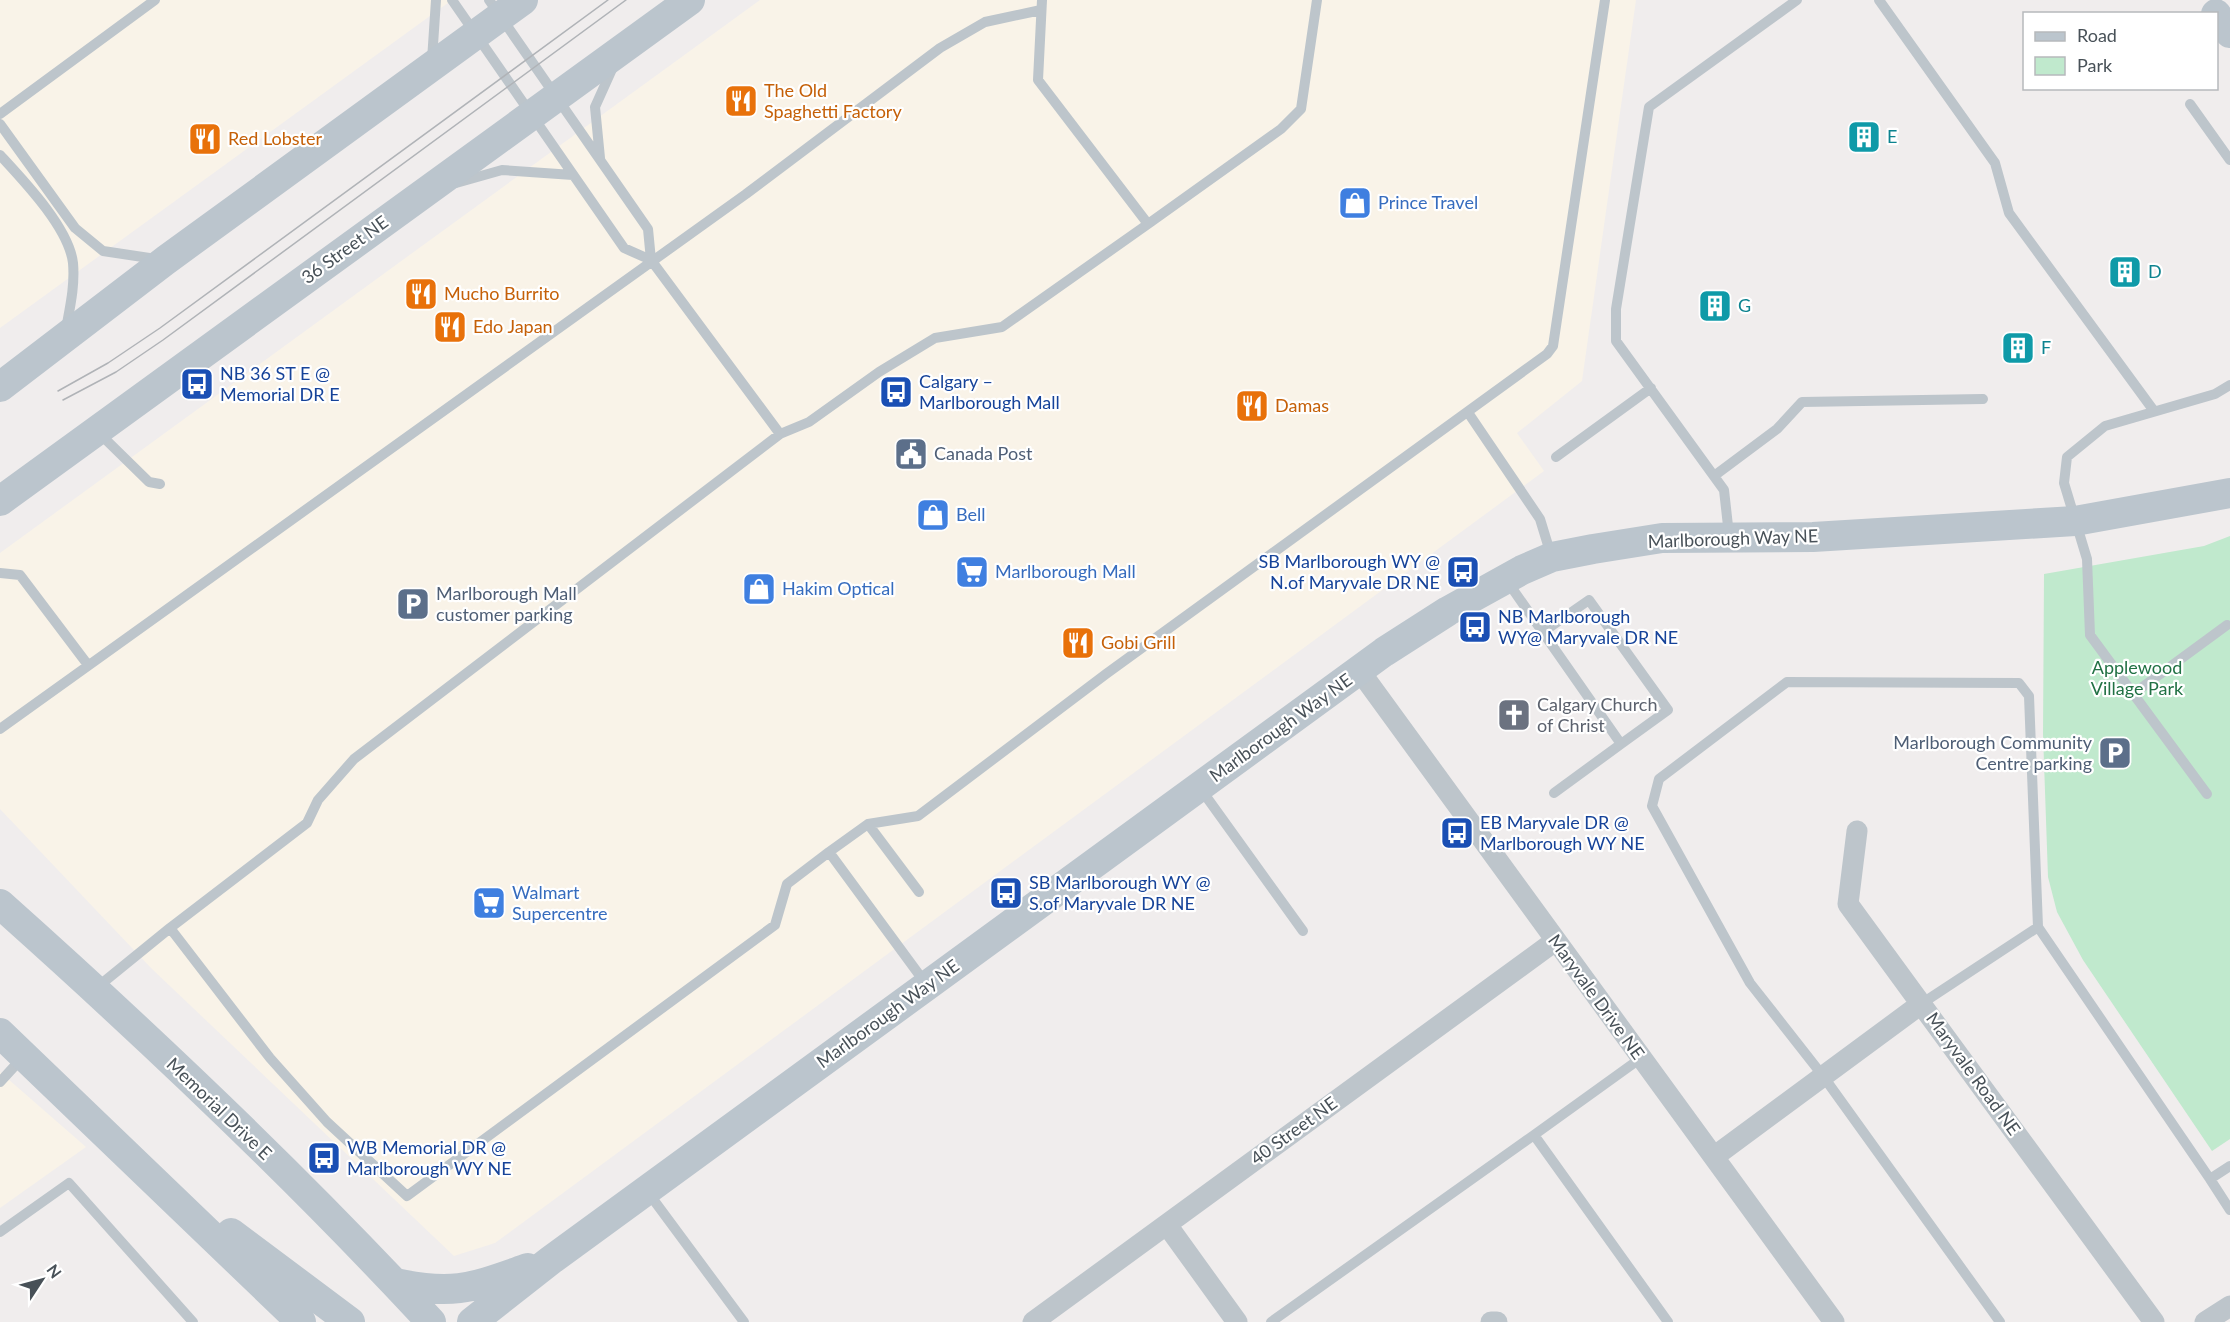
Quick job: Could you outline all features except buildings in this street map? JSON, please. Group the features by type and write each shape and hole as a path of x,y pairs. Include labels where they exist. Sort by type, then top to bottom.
{"main road":[{"name":"36 Street NE","path":"0,501 690,0"},
{"path":"0,387 65,335 475,34 503,6"},
{"path":"2218,17 2230,33"},
{"name":"Marlborough Way NE","path":"472,1322 551,1260 1359,670 1448,611 1505,579 1552,557 1662,538 1813,537 2075,522 2230,493"},
{"name":"Memorial Drive E","path":"0,904 95,989 217,1105 431,1322"},
{"path":"0,1033 295,1318"},
{"path":"128,1155 350,1322"},
{"path":"395,1283 426,1290 456,1290 551,1260"}],"street":[{"name":"Maryvale Drive NE","path":"1359,670 1834,1322"},
{"path":"1857,831 1848,904 1921,1004"},
{"name":"40 Street NE","path":"1033,1322 1555,941"},
{"name":"Maryvale Road NE","path":"1715,1156 1921,1004 2154,1322"},
{"path":"1167,1225 1237,1322"},
{"path":"2205,1322 2230,1306"},
{"path":"1491,1322 1497,1322"}],"lane":[{"path":"0,114 155,0"},
{"path":"431,65 436,0"},
{"path":"452,0 624,248 651,260 780,434"},
{"path":"95,989 307,823 318,800 354,759 780,434 809,422 879,372 935,338 1002,327 1281,129 1301,109 1317,0"},
{"path":"170,928 284,1074 327,1122 407,1197 775,925 787,884 829,852 868,824 918,816 1106,674 1469,414 1547,354 1552,346 1605,0"},
{"path":"1730,538 1724,490 1616,341 1616,309 1649,107 1797,0"},
{"path":"1879,0 1995,163 2009,213 2154,411"},
{"path":"0,729 805,150 940,48 985,22 1042,5 1038,80 1148,224"},
{"path":"503,6 557,97 648,229 651,260"},
{"path":"601,161 595,107 621,50"},
{"path":"2190,104 2230,160"},
{"path":"0,124 75,228 103,250 166,260"},
{"path":"0,155 21,177 67,245 72,261 74,285 65,335"},
{"path":"427,191 502,170 573,175"},
{"path":"2207,794 2090,635 2087,559 2064,483 2067,457 2078,445 2105,426 2215,394 2230,386"},
{"path":"1556,457 1651,388"},
{"path":"1714,476 1777,429 1802,402 1983,399"},
{"path":"1469,414 1540,519 1552,557"},
{"path":"96,431 148,482 160,484"},
{"path":"0,573 20,575 88,665"},
{"path":"1505,579 1621,744"},
{"path":"1543,632 1589,600 1668,710 1554,794"},
{"path":"2133,694 2227,625"},
{"path":"2000,1322 1823,1076 1750,983 1652,806 1659,779 1787,682 2019,683 2029,696 2038,927 2230,1210"},
{"path":"1200,788 1303,931"},
{"path":"868,824 919,892"},
{"path":"829,852 927,985"},
{"path":"1921,1004 2038,927"},
{"path":"0,1082 24,1056"},
{"path":"1271,1322 1641,1058"},
{"path":"1534,1135 1668,1322"},
{"path":"2210,1179 2230,1166"},
{"path":"0,1232 69,1183 194,1322"},
{"path":"647,1190 744,1322"}],"shaded area":[{"path":"0,0 452,0 0,328"},
{"path":"760,0 1636,0 1582,381 1517,433 1544,471 495,1243 454,1256 151,968 0,809 0,553"},
{"path":"0,1072 86,1147 0,1208"}],"green space":[{"name":"Applewood Village Park","path":"2230,536 2230,1139 2212,1151 2083,960 2057,912 2048,877 2043,734 2044,574 2204,546"}],"tram line":[{"path":"58,391 108,363 160,328 608,0"},
{"path":"63,400 116,372 163,340 626,0"}],"place":[{"name":"The Old Spaghetti Factory","path":"741,101"},
{"name":"E","path":"1864,137"},
{"name":"Red Lobster","path":"205,139"},
{"name":"Prince Travel","path":"1355,203"},
{"name":"D","path":"2125,272"},
{"name":"Mucho Burrito","path":"421,294"},
{"name":"G","path":"1715,306"},
{"name":"Edo Japan","path":"450,327"},
{"name":"F","path":"2018,348"},
{"name":"NB 36 ST E @ Memorial DR E","path":"197,384"},
{"name":"Calgary – Marlborough Mall","path":"896,392"},
{"name":"Damas","path":"1252,406"},
{"name":"Canada Post","path":"911,454"},
{"name":"Bell","path":"933,515"},
{"name":"Marlborough Mall","path":"972,572"},
{"name":"SB Marlborough WY @ N.of Maryvale DR NE","path":"1463,572"},
{"name":"Hakim Optical","path":"759,589"},
{"name":"Marlborough Mall customer parking","path":"413,604"},
{"name":"NB Marlborough WY@ Maryvale DR NE","path":"1475,627"},
{"name":"Gobi Grill","path":"1078,643"},
{"name":"Calgary Church of Christ","path":"1514,715"},
{"name":"Marlborough Community Centre parking","path":"2115,753"},
{"name":"EB Maryvale DR @ Marlborough WY NE","path":"1457,833"},
{"name":"SB Marlborough WY @ S.of Maryvale DR NE","path":"1006,893"},
{"name":"Walmart Supercentre","path":"489,903"},
{"name":"WB Memorial DR @ Marlborough WY NE","path":"324,1158"}]}
